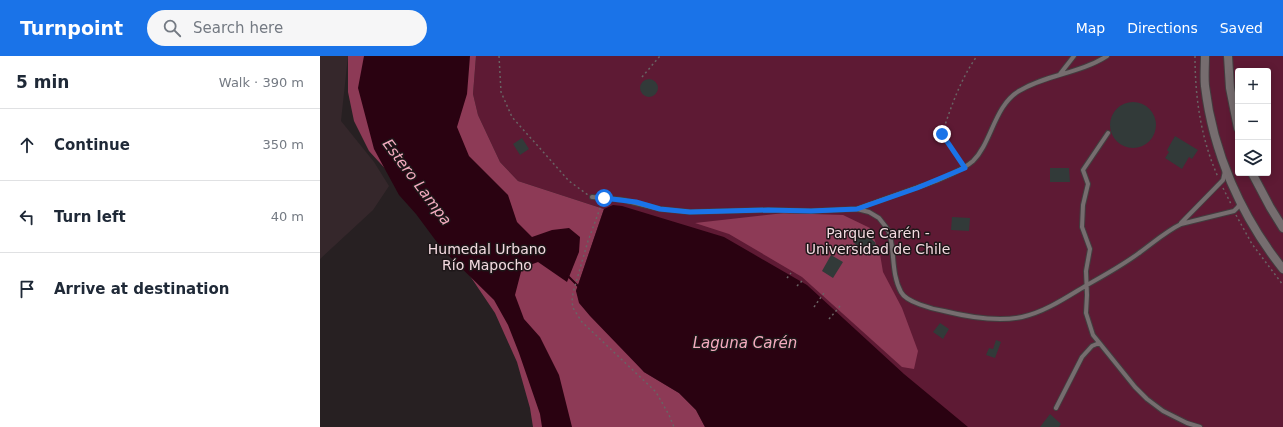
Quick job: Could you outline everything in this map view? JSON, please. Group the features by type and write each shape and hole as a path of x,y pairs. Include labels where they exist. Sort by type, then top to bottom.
{"street":[{"path":"1205,56 1205,85 1212,126 1225,169 1240,202 1257,231 1283,269"},
{"path":"1228,56 1230,88 1235,113"},
{"path":"1254,176 1283,228"}],"lane":[{"path":"1060,74 1074,56"},
{"path":"592,197 636,202 660,209 690,212 857,209 917,188 965,168 973,161 981,150 1002,108 1018,91 1037,82 1060,74 1081,70 1107,56"},
{"path":"1108,133 1083,170 1088,184 1082,228 1090,249 1086,270 1086,313 1093,335 1135,387 1147,399 1163,411 1187,423 1200,427"},
{"path":"1181,224 1223,180 1225,169"},
{"path":"857,209 874,214 886,227 891,238 895,274 901,293 908,299 928,307 956,314 980,318 1007,319 1022,317 1050,306 1139,254 1166,232 1181,224 1234,211 1240,202"},
{"path":"1056,408 1082,358 1092,346 1099,343"}],"path":[{"path":"499,56 500,92 512,117 569,182 592,197"},
{"path":"642,76 660,56"},
{"path":"965,168 942,134 951,106 966,72 976,56"},
{"path":"604,198 588,241 573,293 573,308 582,322 656,392 674,427"},
{"path":"787,278 791,272"},
{"path":"797,286 803,280"},
{"path":"814,307 824,293"},
{"path":"829,319 841,305"}],"shaded area":[{"path":"320,56 348,56 341,121 374,162 389,186 373,210 320,259"}],"green space":[{"path":"348,56 476,56 473,94 478,115 500,162 518,181 604,209 576,291 644,372 679,393 696,410 705,427 533,427 530,408 517,362 495,313 462,264 391,175 369,151 354,121 348,92"},
{"name":"Parque Carén - Universidad de Chile","path":"476,56 1283,56 1283,427 705,427 696,410 679,393 644,372 576,291 604,209 518,181 500,162 478,115 473,94"},
{"path":"784,213 843,215 870,228 880,254 883,272 902,308 918,351 914,369 902,367 802,277 729,234 695,223"}],"water":[{"name":"Humedal Urbano Río Mapocho","path":"364,56 470,56 467,94 457,127 469,156 508,195 517,222 532,237 552,230 569,228 580,237 579,252 567,282 538,262 522,268 515,295 524,319 540,337 559,375 572,427 542,427 540,414 519,353 508,325 494,300 442,249 416,214 399,195 374,149 358,88"},
{"name":"Laguna Carén","path":"613,205 622,206 724,237 807,285 904,374 968,427 705,427 696,410 679,393 644,372 579,303 576,291 604,209"}],"building":[{"path":"649,79 655,82 658,88 655,94 649,97 643,94 640,88 643,82"},
{"path":"1133,102 1146,106 1152,112 1156,125 1152,138 1146,144 1133,148 1120,144 1114,138 1110,125 1114,112 1120,106"},
{"path":"1175,136 1198,150 1192,159 1189,157 1182,169 1165,158 1169,152 1167,150"},
{"path":"522,138 529,149 520,155 513,144"},
{"path":"1050,168 1069,168 1070,182 1050,182"},
{"path":"952,217 970,218 969,231 951,230"},
{"path":"862,231 876,243 867,254 853,242"},
{"path":"831,255 843,262 833,278 822,271"},
{"path":"940,323 949,329 943,339 933,332"},
{"path":"996,340 1001,342 995,358 986,355 989,348 993,349"},
{"path":"1050,414 1061,424 1059,427 1040,427"}],"waterway":[{"path":"568,276 579,287"}],"route":[{"path":"604,198 636,202 660,209 690,212 728,210 811,211 851,208 857,209 917,188 965,168 942,134"}],"water label":[{"name":"Estero Lampa","path":"417,182"}]}
